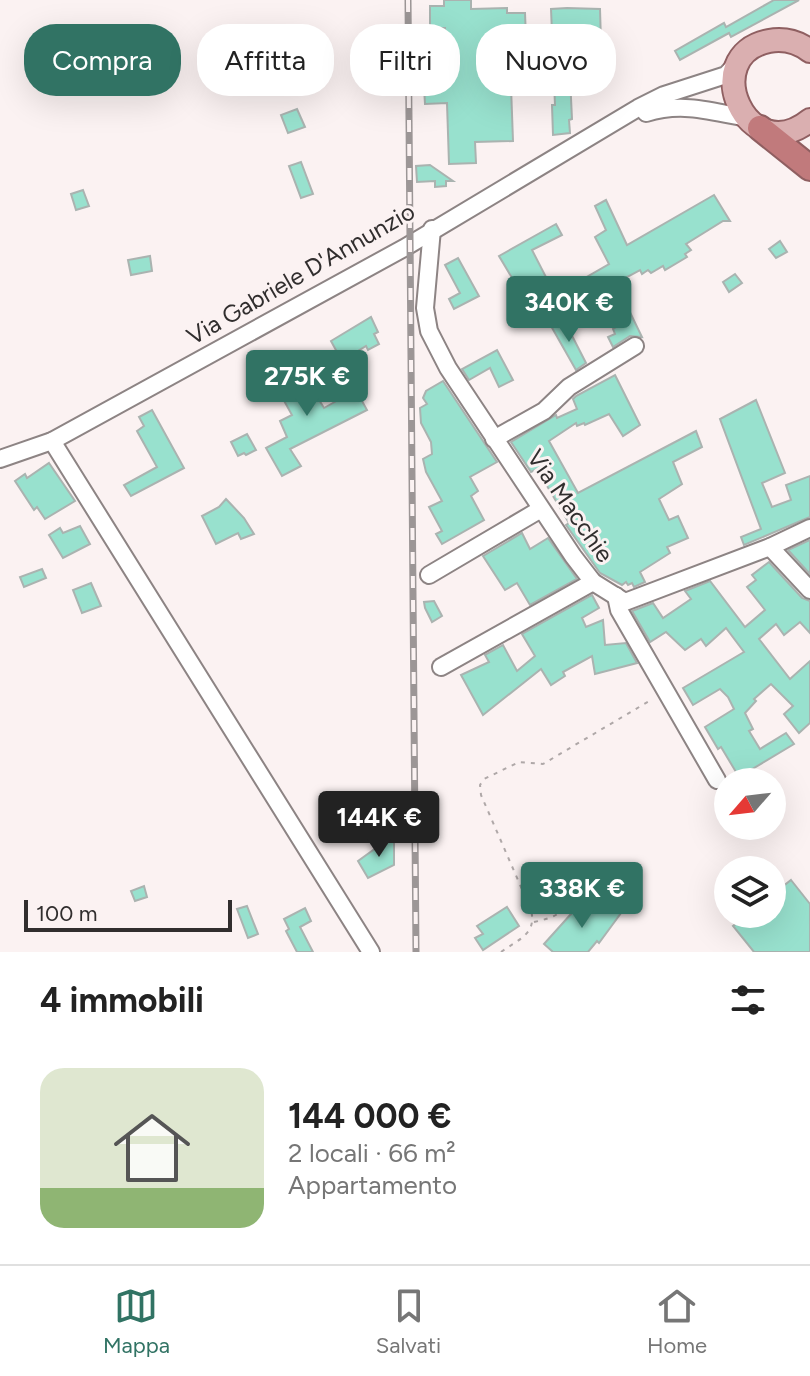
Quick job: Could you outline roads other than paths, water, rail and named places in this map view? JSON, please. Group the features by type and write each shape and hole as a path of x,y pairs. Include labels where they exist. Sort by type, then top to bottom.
{"highway":[{"path":"753,123 810,168"}],"main road":[{"path":"810,32 764,42 751,49 740,60 734,74 733,90 737,105 753,123 783,132 801,127 810,120"},
{"path":"779,39 794,42 810,51"}],"street":[{"path":"621,120 664,95 726,75 740,60"},
{"path":"621,120 667,106 697,107 753,123"},
{"name":"Via Gabriele D'Annunzio","path":"0,459 52,441 240,340 621,120"},
{"name":"Via Macchie","path":"432,229 425,308 429,331 448,368 494,439 593,582 625,602 770,547"},
{"path":"494,439 544,411 569,387 635,346"},
{"path":"52,441 371,952"},
{"path":"429,575 541,509"},
{"path":"810,528 770,547 810,590"},
{"path":"441,667 593,582"},
{"path":"616,596 619,610 714,775"}],"railway":[{"path":"408,0 416,952"}]}
